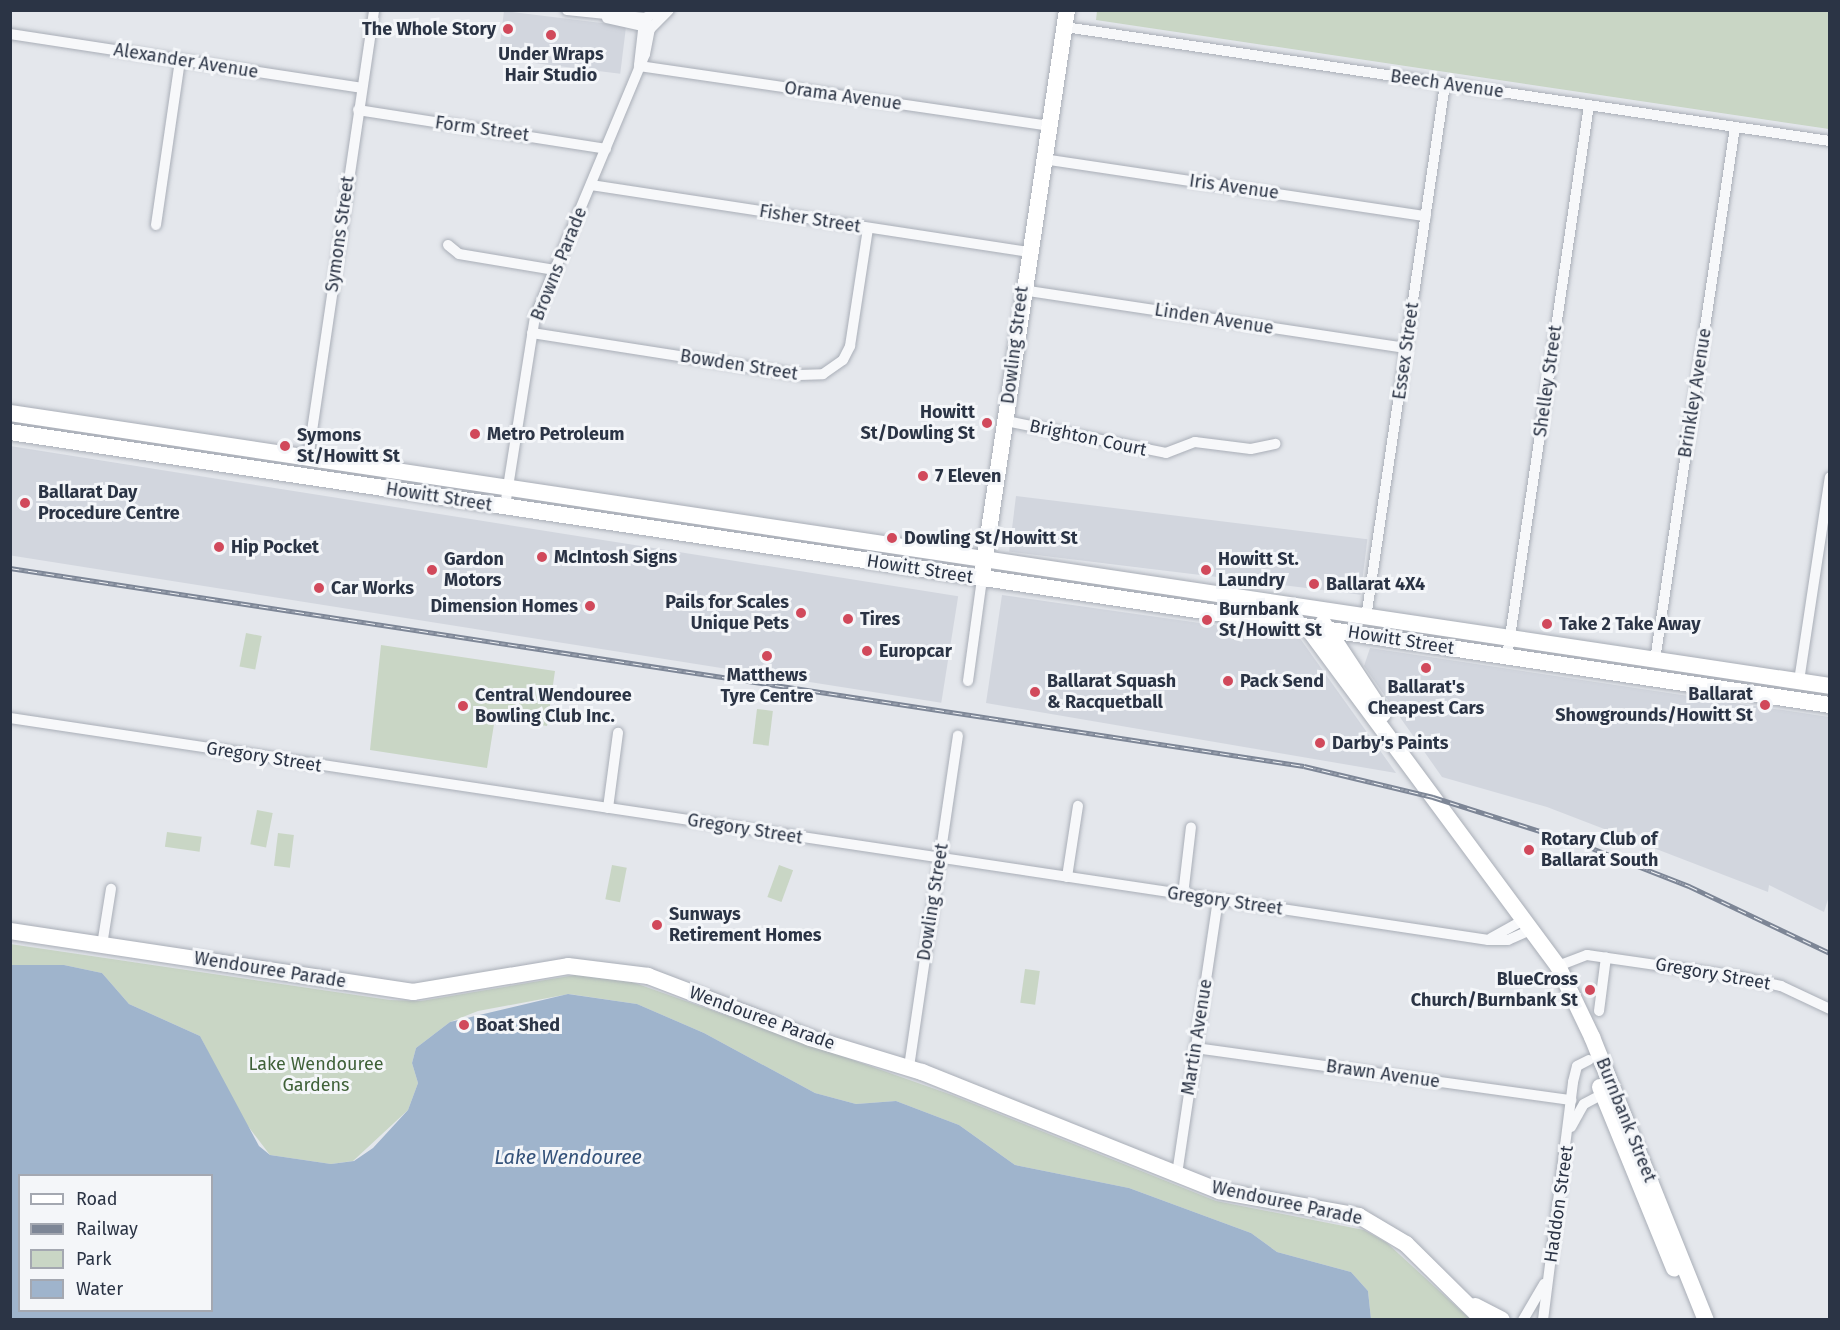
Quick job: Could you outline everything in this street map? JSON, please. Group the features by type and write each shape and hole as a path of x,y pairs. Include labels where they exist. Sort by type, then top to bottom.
{"main road":[{"name":"Dowling Street","path":"982,579 1022,290 1066,19"},
{"name":"Howitt Street","path":"10,413 985,559 1195,601 1307,627"},
{"name":"Howitt Street","path":"10,432 982,579 1319,611 1366,626 1507,657 1830,705"},
{"path":"1307,627 1319,611"},
{"name":"Burnbank Street","path":"1319,611 1321,636 1558,966 1706,1320"},
{"name":"Howitt Street","path":"1321,636 1366,626 1510,639 1830,686"},
{"path":"1348,663 1366,626"},
{"name":"Burnbank Street","path":"1307,627 1321,636 1348,663 1383,713 1388,732"},
{"name":"Burnbank Street","path":"1527,925 1596,1061"},
{"name":"Wendouree Parade","path":"10,931 413,992 568,966 616,969 909,1067 1235,1196 1366,1219 1406,1244 1483,1320"},
{"name":"Burnbank Street","path":"1609,1092 1696,1320"},
{"name":"Wendouree Parade","path":"1464,1300 1502,1320"}],"street":[{"name":"Symons Street","path":"308,458 374,10"},
{"path":"567,10 646,25 663,22 669,10"},
{"path":"646,25 660,10"},
{"name":"Beech Avenue","path":"1066,19 1445,84 1830,141"},
{"name":"Browns Parade","path":"505,506 532,333 555,270 639,66 646,25"},
{"name":"Alexander Avenue","path":"10,34 361,88"},
{"path":"156,225 180,60"},
{"name":"Orama Avenue","path":"639,66 1048,126"},
{"name":"Essex Street","path":"1366,626 1445,84"},
{"name":"Shelley Street","path":"1507,657 1589,105"},
{"name":"Form Street","path":"358,110 606,149"},
{"name":"Brinkley Avenue","path":"1655,660 1735,127"},
{"name":"Iris Avenue","path":"1043,159 1426,216"},
{"name":"Fisher Street","path":"591,185 1028,252"},
{"name":"Bowden Street","path":"532,333 800,375 823,374 843,360 850,346 868,228"},
{"path":"448,245 459,254 555,270"},
{"name":"Linden Avenue","path":"1022,290 1406,348"},
{"name":"Brighton Court","path":"1005,421 1166,453 1193,442 1251,448 1275,444"},
{"path":"1799,681 1830,477"},
{"name":"Dowling Street","path":"968,681 982,579"},
{"name":"Gregory Street","path":"10,718 1479,939 1508,940 1527,925"},
{"path":"608,808 618,733"},
{"name":"Dowling Street","path":"909,1067 958,736"},
{"path":"1067,877 1078,806"},
{"path":"1183,895 1191,827"},
{"path":"102,945 111,889"},
{"name":"Martin Avenue","path":"1177,1174 1218,900"},
{"name":"Gregory Street","path":"1558,966 1577,956 1606,957 1770,983 1830,1009"},
{"path":"1599,1011 1606,957"},
{"name":"Brawn Avenue","path":"1195,1048 1571,1100"},
{"name":"Haddon Street","path":"1543,1320 1577,1067 1596,1061"},
{"name":"Haddon Street","path":"1568,1136 1584,1104 1609,1092"},
{"name":"Haddon Street","path":"1524,1320 1550,1273"}],"shaded area":[{"path":"504,11 626,26 620,74 498,59"},
{"path":"10,446 958,596 941,703 10,555"},
{"path":"1016,496 1367,539 1361,595 1009,552"},
{"path":"1002,595 1299,637 1396,773 986,703"},
{"path":"1370,648 1829,717 1830,893 1824,912 1769,885 1768,892 1547,807 1442,777 1364,666"}],"green space":[{"path":"1097,11 1829,11 1829,129 1096,20"},
{"path":"246,633 262,636 255,669 240,666"},
{"name":"Central Wendouree Bowling Club Inc.","path":"381,645 555,671 547,726 495,718 487,768 370,750"},
{"path":"757,709 773,711 769,746 753,744"},
{"path":"257,810 273,813 266,847 250,844"},
{"path":"167,832 202,837 200,852 165,847"},
{"path":"278,833 294,835 290,868 274,866"},
{"path":"612,865 627,868 620,902 605,899"},
{"path":"779,865 793,870 781,902 767,897"},
{"name":"Lake Wendouree Gardens","path":"10,944 390,1000 421,1001 575,975 632,982 952,1095 1216,1201 1364,1230 1387,1243 1470,1319 1371,1319 1368,1291 1351,1272 1277,1252 1251,1233 1129,1188 1015,1165 959,1125 896,1101 856,1104 815,1093 704,1033 637,1004 569,994 478,1011 450,1022 416,1048 412,1063 418,1083 408,1110 353,1161 331,1164 270,1155 241,1117 200,1036 129,1004 102,973 64,965 11,965"},
{"path":"1025,969 1040,971 1035,1005 1020,1003"}],"water":[{"name":"Lake Wendouree","path":"11,965 64,965 102,973 129,1004 200,1036 259,1146 270,1155 331,1164 354,1161 373,1148 408,1110 418,1083 412,1063 416,1048 450,1022 568,994 637,1004 704,1033 815,1093 856,1104 896,1101 959,1125 1015,1165 1129,1188 1251,1233 1277,1252 1351,1272 1368,1291 1371,1319 11,1319"}],"railway":[{"path":"10,568 1304,766 1433,797 1584,845 1689,886 1830,953"}],"place":[{"name":"The Whole Story","path":"508,29"},
{"name":"Under Wraps Hair Studio","path":"551,35"},
{"name":"Howitt St/Dowling St","path":"987,423"},
{"name":"Metro Petroleum","path":"475,434"},
{"name":"Symons St/Howitt St","path":"285,446"},
{"name":"7 Eleven","path":"923,476"},
{"name":"Ballarat Day Procedure Centre","path":"25,503"},
{"name":"Dowling St/Howitt St","path":"892,538"},
{"name":"Hip Pocket","path":"219,547"},
{"name":"McIntosh Signs","path":"542,557"},
{"name":"Gardon Motors","path":"432,570"},
{"name":"Howitt St. Laundry","path":"1206,570"},
{"name":"Ballarat 4X4","path":"1314,584"},
{"name":"Car Works","path":"319,588"},
{"name":"Dimension Homes","path":"590,606"},
{"name":"Pails for Scales Unique Pets","path":"801,613"},
{"name":"Tires","path":"848,619"},
{"name":"Burnbank St/Howitt St","path":"1207,620"},
{"name":"Take 2 Take Away","path":"1547,624"},
{"name":"Europcar","path":"867,651"},
{"name":"Matthews Tyre Centre","path":"767,656"},
{"name":"Ballarat's Cheapest Cars","path":"1426,668"},
{"name":"Pack Send","path":"1228,681"},
{"name":"Ballarat Squash & Racquetball","path":"1035,692"},
{"name":"Ballarat Showgrounds/Howitt St","path":"1765,705"},
{"name":"Central Wendouree Bowling Club Inc.","path":"463,706"},
{"name":"Darby's Paints","path":"1320,743"},
{"name":"Rotary Club of Ballarat South","path":"1529,850"},
{"name":"Sunways Retirement Homes","path":"657,925"},
{"name":"BlueCross Church/Burnbank St","path":"1590,990"},
{"name":"Boat Shed","path":"464,1025"}]}
